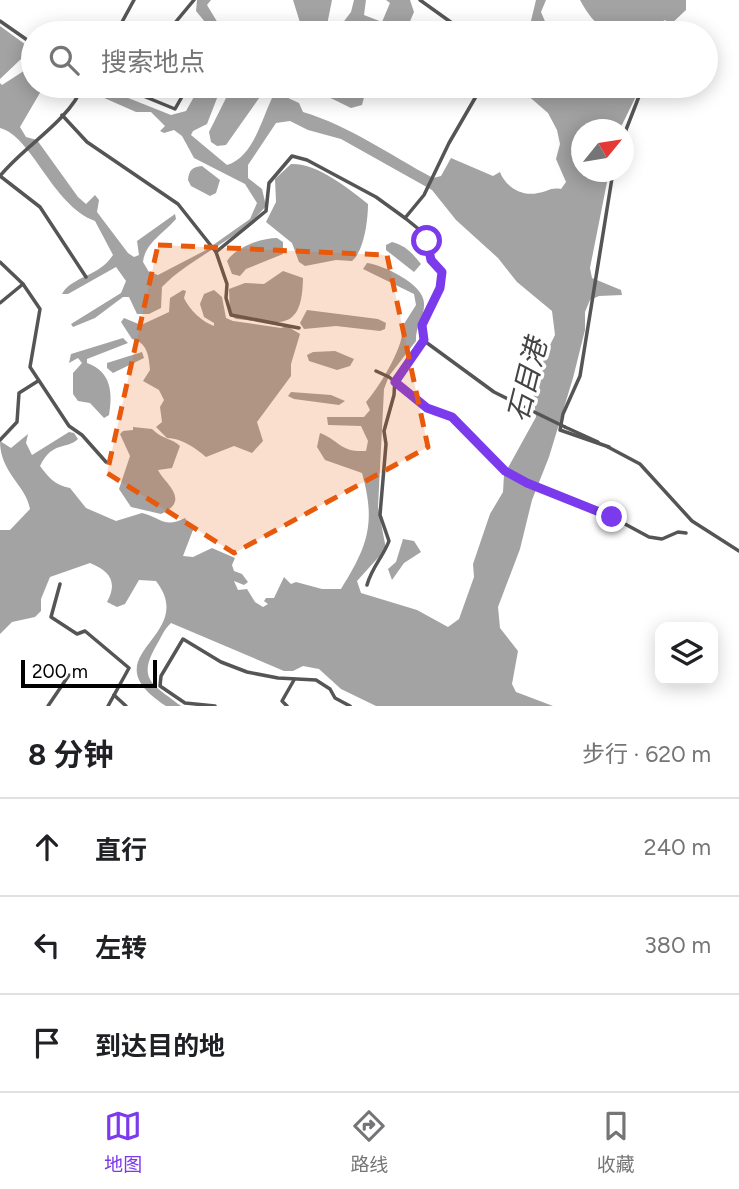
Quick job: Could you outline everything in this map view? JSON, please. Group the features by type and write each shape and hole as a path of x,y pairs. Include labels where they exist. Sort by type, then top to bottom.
{"street":[{"path":"123,21 134,0"},
{"path":"176,21 194,0"},
{"path":"420,0 449,21"},
{"path":"0,21 21,36"},
{"path":"77,98 74,105 17,155 0,176 40,207 86,277"},
{"path":"148,98 175,109 181,98"},
{"path":"405,218 424,195 475,98"},
{"path":"630,119 638,98"},
{"path":"62,115 87,142 178,204 216,252 227,284 226,298 231,315 299,328"},
{"path":"216,252 266,211 270,183 292,156 307,160 350,183 405,218 421,232 431,260 442,272 440,288 422,325 424,340 395,382 384,431 386,444 380,498 380,515 389,541 384,553 371,569 367,585"},
{"path":"608,447 560,430 563,414 580,376 610,182"},
{"path":"0,262 23,284 40,309 30,368 69,426 82,435 106,462"},
{"path":"0,303 23,284"},
{"path":"424,340 494,392 640,464 692,521 739,551"},
{"path":"376,371 395,382 427,408 452,417 508,472 527,483 612,517 649,537 662,540 678,532 686,533"},
{"path":"0,440 17,422 19,393 38,381"},
{"path":"60,584 51,617 77,634 85,631 129,668 108,706"},
{"path":"215,706 185,703 160,685 161,676 183,639 247,672 294,680 316,680 330,689 335,698 350,706"},
{"path":"48,706 69,675"},
{"path":"287,706 282,701 294,680"},
{"path":"114,695 127,706"}],"highlighted area":[{"path":"158,245 387,255 428,447 234,553 107,473"}],"shaded area":[{"path":"197,0 211,0 207,5 217,21 204,21 196,11"},
{"path":"293,0 332,0 328,21 300,21"},
{"path":"354,0 366,0 364,15 379,21 344,21 351,12"},
{"path":"386,0 410,0 414,12 410,21 382,21 390,3"},
{"path":"536,0 546,0 541,12 545,21 531,21"},
{"path":"580,0 686,0 686,10 674,21 594,21"},
{"path":"0,26 21,41 21,59 0,79"},
{"path":"21,73 21,98 37,98 20,127 26,137 37,140 78,197 86,204 95,195 99,200 97,212 128,253 134,257 139,255 137,241 175,214 176,219 144,255 143,262 149,272 158,275 206,250 250,219 257,203 245,184 194,158 182,136 174,130 164,133 160,131 165,126 151,112 136,112 104,98 128,98 171,115 186,111 193,98 217,98 207,124 193,131 191,135 227,165 237,160 251,144 272,98 288,98 299,103 303,112 353,133 433,178 441,176 451,158 493,176 500,172 514,189 532,194 561,189 566,182 556,159 560,144 557,130 548,113 531,98 635,98 625,119 571,119 571,182 607,182 590,268 592,278 621,290 622,295 599,296 590,300 585,312 585,330 573,378 549,457 532,500 520,549 498,607 500,628 518,651 512,684 516,692 553,706 376,706 341,689 319,669 303,666 293,671 284,671 171,623 156,646 148,667 148,675 156,687 181,706 166,706 144,688 137,673 139,659 165,617 166,601 156,581 139,580 125,604 117,607 107,602 112,589 110,578 103,570 90,563 50,577 41,599 41,611 35,617 12,622 0,634 0,530 10,530 30,509 28,500 4,462 0,441 11,448 28,434 26,443 32,455 69,432 74,433 78,439 50,452 40,466 49,477 70,488 86,508 116,521 142,513 167,522 185,518 193,530 183,556 193,557 212,548 235,558 232,565 234,571 242,574 248,582 244,585 234,581 238,590 247,589 255,602 263,607 268,604 264,601 266,598 274,598 284,577 291,584 296,582 322,589 341,589 358,560 367,534 369,520 366,491 362,473 325,460 317,447 320,433 345,448 366,451 368,441 361,426 328,425 327,417 364,417 370,410 366,402 390,366 400,344 402,327 416,305 414,294 363,269 367,263 383,267 410,283 422,296 424,308 416,341 389,376 384,389 378,507 386,549 357,581 361,593 417,610 448,627 459,619 474,577 473,564 490,514 503,492 504,475 536,417 533,390 538,369 555,335 552,311 517,282 498,258 456,220 432,190 341,139 308,130 290,121 276,123 248,165 248,178 262,189 266,206 242,229 187,266 162,287 161,308 149,314 137,314 129,297 123,297 95,318 73,327 71,324 121,293 126,281 116,267 68,294 62,294 72,283 101,268 113,255 95,221 80,213 67,201 22,144 12,134 0,128 0,83 2,85"},
{"path":"226,98 259,98 226,145 217,146 211,142 209,132"},
{"path":"331,98 364,98 362,105 351,108"},
{"path":"291,164 322,172 368,204 362,243 352,261 336,260 305,266 299,262 292,243 266,222 276,202 275,179"},
{"path":"202,166 220,180 216,193 210,196 191,186 188,180 192,170"},
{"path":"277,238 283,242 283,254 246,269 240,276 232,274 227,261 236,252 257,242"},
{"path":"392,242 412,253 421,264 414,272 386,250 386,245"},
{"path":"283,271 303,278 302,296 293,316 286,321 265,322 236,319 230,315 229,289 245,283 264,284"},
{"path":"183,290 186,291 184,298 193,311 214,326 214,323 204,317 200,304 204,294 214,290 222,297 226,318 281,328 287,326 300,334 291,364 291,376 257,422 263,441 252,453 234,446 206,457 183,442 167,438 156,427 162,422 160,407 164,400 159,390 143,381 150,370 146,350 141,343 132,339 121,322 124,318 141,325 169,312 170,298"},
{"path":"307,310 378,319 386,323 385,329 380,331 336,326 304,329 300,323"},
{"path":"123,338 128,343 87,359 87,363 106,377 110,391 110,407 109,415 104,418 90,403 78,401 73,394 73,373 82,363 78,358 69,363 71,354"},
{"path":"335,351 354,359 350,366 337,370 309,361 307,355 313,352"},
{"path":"142,352 144,358 113,373 107,368 107,363"},
{"path":"291,392 331,395 345,401 339,405 294,399 288,396"},
{"path":"133,427 152,429 180,446 172,468 158,470 175,497 170,509 161,514 131,507 119,489 130,456 120,434 133,430"},
{"path":"403,539 414,541 421,552 404,563 392,580 388,569 396,562"}],"route":[{"path":"427,241 431,260 442,272 440,288 422,325 424,340 395,378 395,382 427,408 452,417 505,471 527,483 612,517"}],"water label":[{"name":"石目港","path":"527,380"}]}
